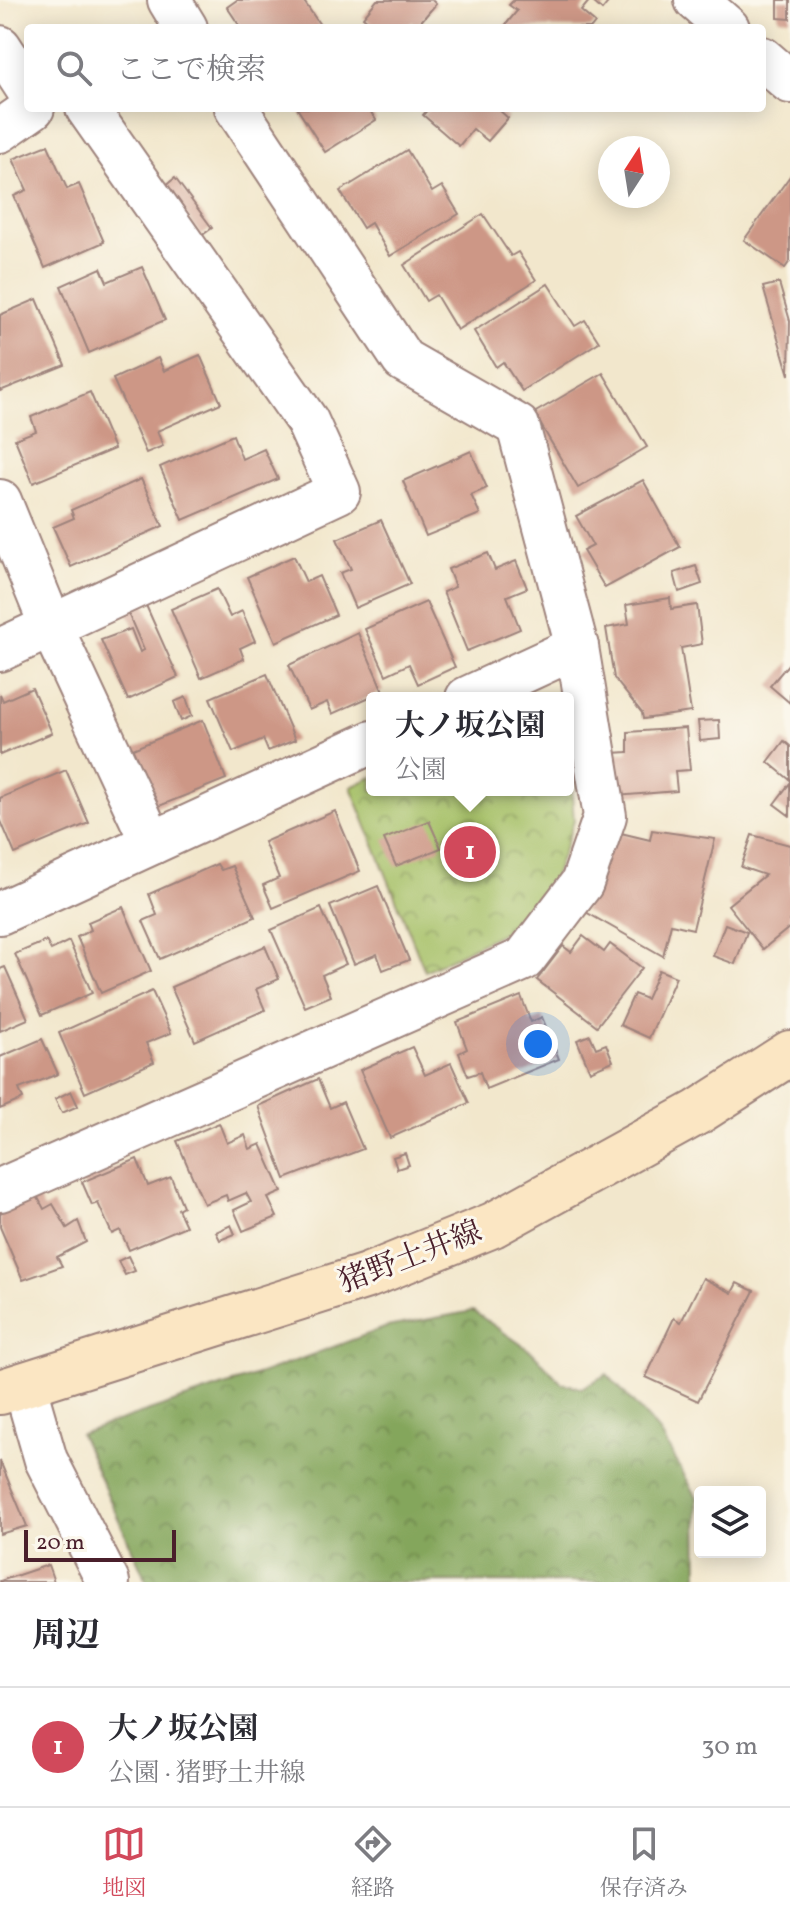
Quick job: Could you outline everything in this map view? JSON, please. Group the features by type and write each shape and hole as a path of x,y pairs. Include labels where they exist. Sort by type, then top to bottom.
{"main road":[{"name":"猪野土井線","path":"12,1388 367,1276 493,1225 698,1112 790,1053"}],"street":[{"path":"169,0 184,24"},
{"path":"696,0 723,24"},
{"path":"766,61 790,82"},
{"path":"0,131 27,112"},
{"path":"0,650 339,492 307,421 90,112"},
{"path":"0,1190 524,959 582,883 605,816 577,647 518,426 403,360 239,112"},
{"path":"0,501 51,626 152,843"},
{"path":"480,692 577,647"},
{"path":"0,913 366,745"},
{"path":"12,1388 108,1582"}],"green space":[{"path":"366,780 366,796 572,796 574,821 552,883 518,925 425,971 351,787"},
{"path":"473,1311 532,1352 562,1383 582,1388 607,1374 659,1431 694,1492 694,1558 698,1558 698,1582 147,1582 80,1434 263,1373 387,1327"}],"building":[{"path":"237,0 303,0 319,24 238,24 227,7"},
{"path":"377,0 432,0 436,4 419,24 371,24 363,17"},
{"path":"514,0 590,0 581,11 595,23 506,24 517,11 509,5"},
{"path":"591,0 610,0 602,10"},
{"path":"778,0 790,0 790,19 778,18"},
{"path":"300,112 371,112 376,120 325,152"},
{"path":"426,112 501,112 508,118 488,141 473,129 459,146 423,115"},
{"path":"48,145 67,189 79,184 104,242 45,268 14,196 27,190 13,159"},
{"path":"407,150 432,192 442,186 459,214 390,256 371,223 363,228 340,191"},
{"path":"790,176 790,261 785,268 744,240"},
{"path":"175,178 212,228 201,236 165,186"},
{"path":"483,214 511,256 518,252 536,280 457,330 436,295 426,301 404,265"},
{"path":"142,267 165,320 89,353 61,286 101,268 107,282"},
{"path":"779,283 790,321 789,375 763,287"},
{"path":"548,284 575,326 585,320 599,342 522,391 503,362 496,367 474,331"},
{"path":"37,299 65,365 0,391 0,315"},
{"path":"200,355 221,403 157,431 163,446 146,453 113,379 158,358 164,371"},
{"path":"603,373 647,447 578,488 534,413"},
{"path":"90,392 114,449 33,483 15,439 36,431 31,417"},
{"path":"233,435 242,459 264,449 278,479 183,520 160,467"},
{"path":"471,451 487,488 471,495 480,514 426,536 403,481"},
{"path":"141,479 163,526 71,567 53,527 74,518 71,510"},
{"path":"643,480 680,547 605,588 583,551 593,546 576,516"},
{"path":"381,520 410,584 355,608 340,573 351,569 337,539"},
{"path":"488,553 495,570 516,561 527,588 507,596 520,629 467,651 443,592 455,587 448,569"},
{"path":"294,556 306,582 319,576 336,615 276,642 247,577"},
{"path":"696,566 702,584 679,592 674,573"},
{"path":"217,589 230,617 242,611 255,641 240,648 244,659 201,678 171,609"},
{"path":"670,598 671,609 697,605 702,644 681,648 691,712 643,719 642,713 614,678 606,628 629,624 626,605"},
{"path":"426,602 455,667 418,684 409,664 386,675 365,629"},
{"path":"145,603 178,677 128,700 101,640 131,629 140,652 144,650 127,611"},
{"path":"358,633 383,691 366,692 366,699 332,714 327,702 309,710 289,665"},
{"path":"790,662 790,703 770,686"},
{"path":"267,674 295,740 268,751 263,739 233,752 210,698"},
{"path":"32,688 52,733 0,755 0,694 3,701"},
{"path":"186,697 192,716 181,721 174,702"},
{"path":"203,720 226,779 147,811 123,753"},
{"path":"719,720 720,739 700,741 698,721"},
{"path":"686,728 690,770 675,771 677,791 616,796 613,753 628,752 628,732"},
{"path":"784,741 790,746 790,780 768,762"},
{"path":"66,770 89,823 15,854 0,819 0,798"},
{"path":"790,783 790,816 774,804"},
{"path":"335,811 360,871 273,908 263,885 279,878 264,842"},
{"path":"429,821 441,848 396,866 384,839"},
{"path":"604,829 650,840 652,830 715,839 693,929 671,924 663,956 584,911"},
{"path":"752,835 790,845 790,927 763,949 728,905 765,875 741,867"},
{"path":"217,864 221,870 232,866 255,917 160,959 143,921 157,915 149,894"},
{"path":"378,886 409,960 383,970 377,954 354,964 330,906"},
{"path":"123,907 151,971 101,993 77,937 91,930 88,922"},
{"path":"321,908 346,964 322,975 331,996 305,1007 271,930"},
{"path":"725,924 747,932 735,964 713,956"},
{"path":"583,936 604,952 610,944 642,968 597,1026 537,980 563,946 571,952"},
{"path":"46,941 51,950 69,941 92,993 42,1015 15,954"},
{"path":"265,946 279,979 256,989 265,1010 195,1041 171,987"},
{"path":"5,967 28,1019 0,1031 0,969"},
{"path":"659,970 676,977 649,1038 620,1025 634,994 646,999"},
{"path":"152,991 171,1033 146,1043 154,1062 85,1093 59,1033"},
{"path":"521,996 531,1022 542,1017 559,1059 486,1089 480,1072 468,1076 459,1053 467,1049 457,1022"},
{"path":"590,1035 596,1048 606,1044 613,1061 590,1071 577,1040"},
{"path":"42,1039 58,1074 19,1089 23,1099 0,1109 0,1057"},
{"path":"412,1047 425,1075 451,1063 469,1103 390,1138 360,1070"},
{"path":"318,1079 330,1108 343,1102 363,1149 285,1179 258,1106"},
{"path":"71,1091 78,1106 62,1113 55,1099"},
{"path":"219,1123 227,1143 245,1135 250,1149 261,1144 282,1192 268,1198 277,1217 243,1231 234,1210 251,1202 246,1193 228,1201 226,1195 204,1204 177,1141"},
{"path":"405,1153 409,1165 397,1169 393,1157"},
{"path":"137,1159 148,1186 171,1177 183,1206 178,1209 186,1226 129,1250 120,1230 112,1234 98,1203 92,1205 82,1182"},
{"path":"36,1194 44,1209 53,1204 67,1228 78,1221 86,1242 57,1257 62,1266 23,1280 0,1227 0,1213"},
{"path":"231,1225 235,1234 220,1240 216,1232"},
{"path":"128,1256 135,1271 125,1275 118,1261"},
{"path":"703,1278 732,1293 737,1283 754,1291 698,1401 646,1377 674,1318 681,1322"},
{"path":"0,1461 27,1526 0,1534"},
{"path":"48,1565 54,1582 0,1582 0,1581"}],"place":[{"name":"大ノ坂公園","path":"470,852"}]}
